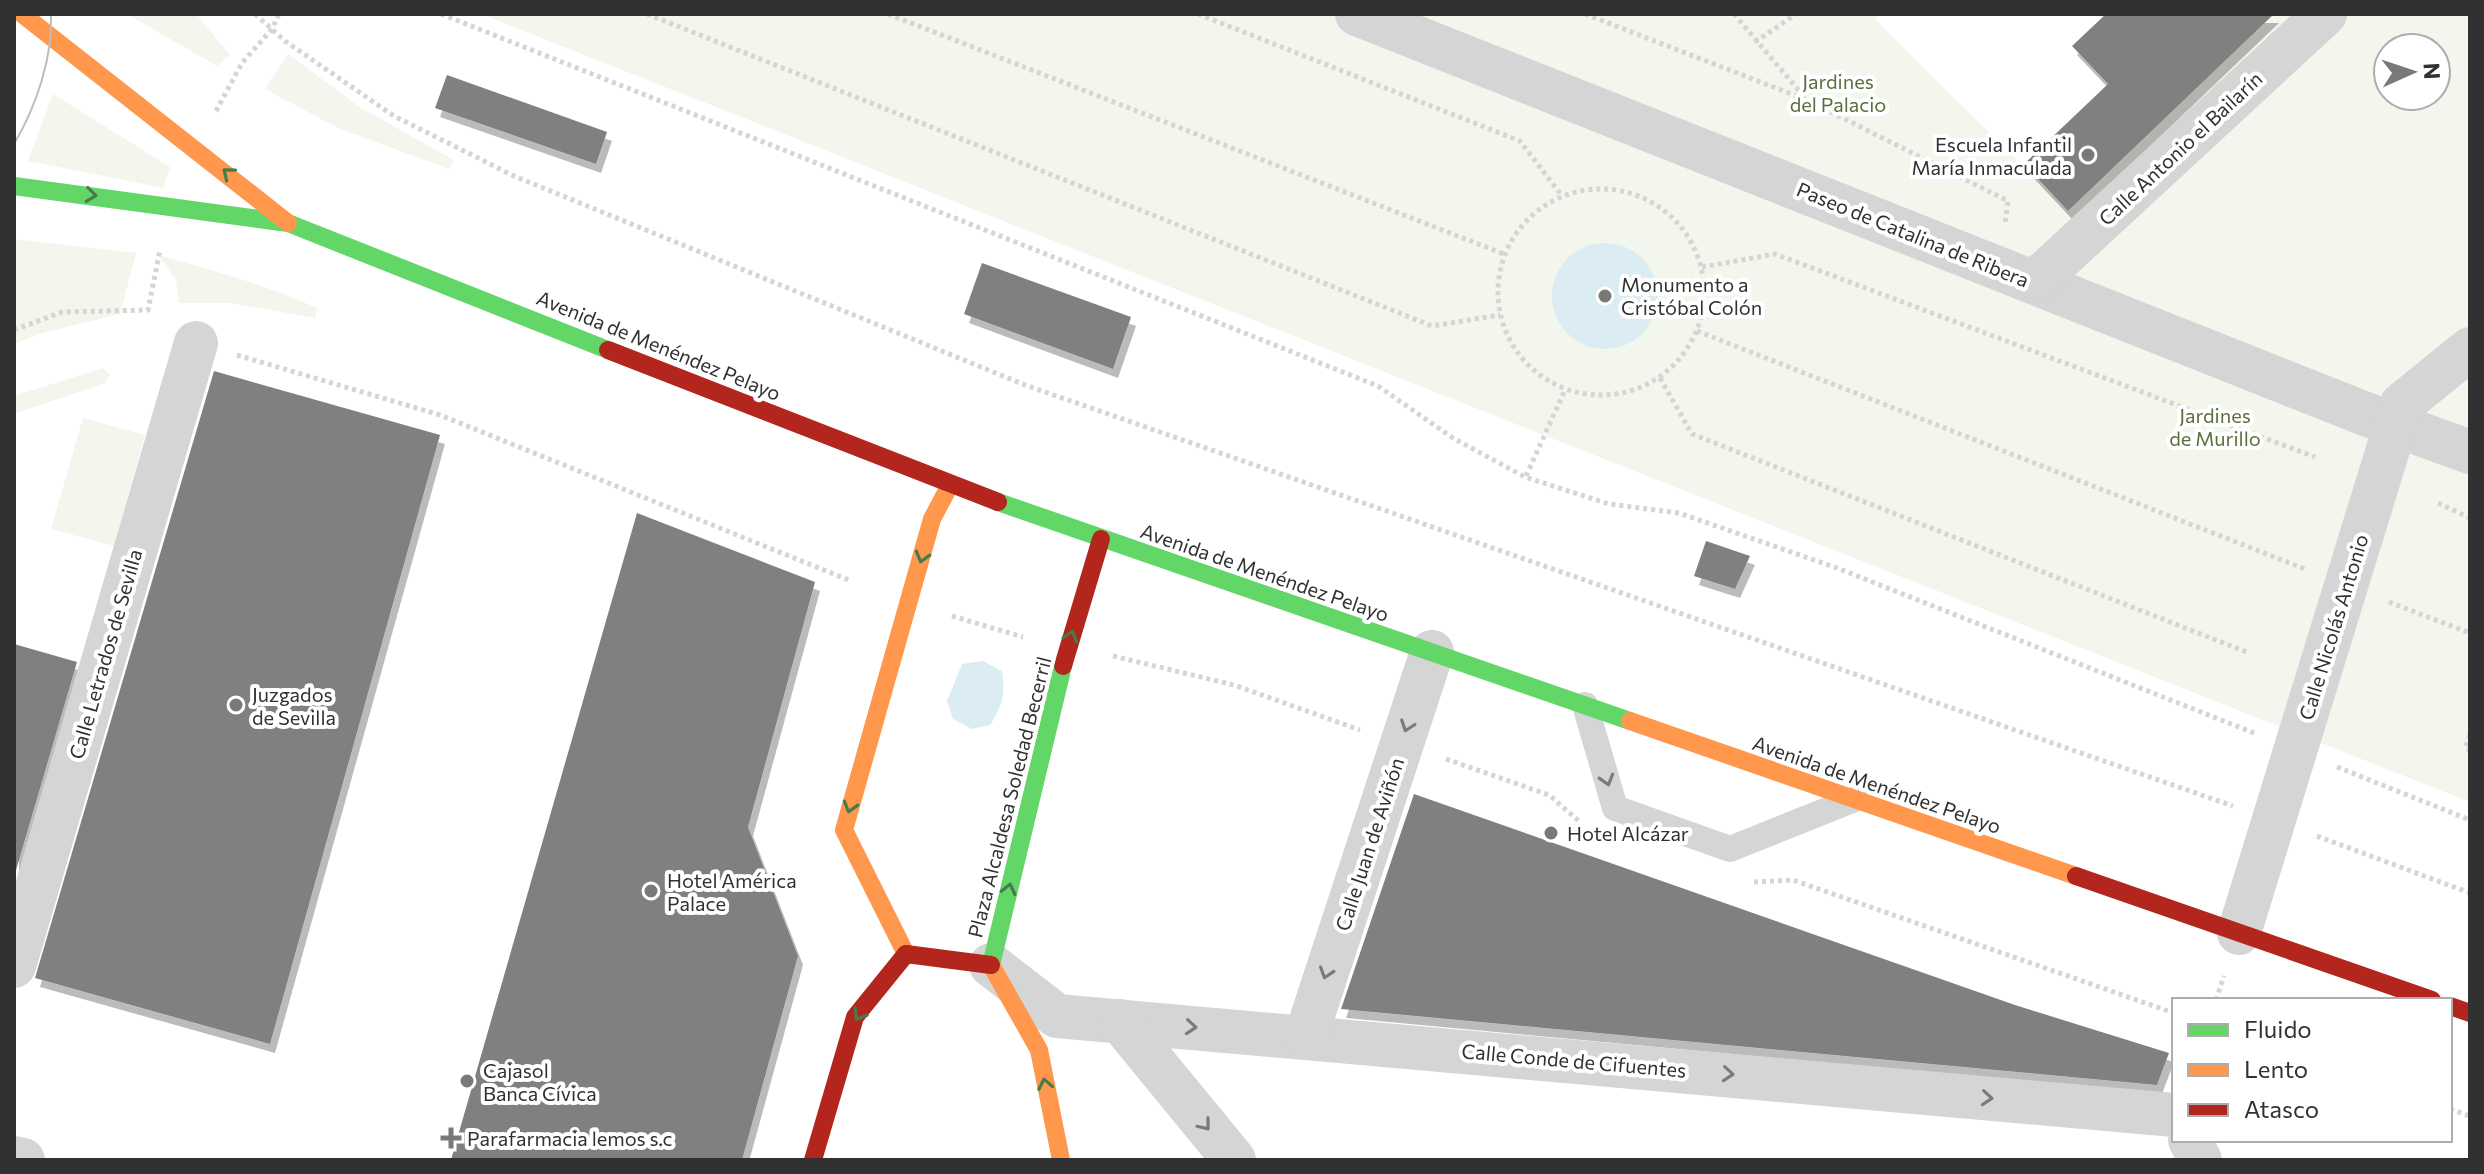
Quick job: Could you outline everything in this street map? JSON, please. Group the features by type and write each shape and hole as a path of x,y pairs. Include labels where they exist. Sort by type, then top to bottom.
{"main road":[{"path":"22,14 288,223"},
{"path":"14,186 288,223"},
{"name":"Avenida de Menéndez Pelayo","path":"288,223 950,485 2426,998"},
{"path":"813,1160 855,1017 906,954 844,830 932,519 950,485"},
{"name":"Plaza Alcaldesa Soledad Becerril","path":"906,954 991,965 1067,647 1101,539"},
{"path":"991,965 1039,1050 1061,1160"}],"street":[{"name":"Paseo de Catalina de Ribera","path":"1357,14 2395,426 2470,452"},
{"name":"Calle Antonio el Bailarín","path":"2017,275 2325,14"},
{"name":"Calle Letrados de Sevilla","path":"14,966 196,343"},
{"name":"Calle Nicolás Antonio","path":"2239,933 2402,404 2470,349"},
{"name":"Calle Juan de Aviñón","path":"1306,1036 1432,652"},
{"name":"Calle Conde de Cifuentes","path":"991,965 1057,1016 2172,1115"},
{"path":"1120,1021 1234,1160"},
{"path":"2191,1142 2200,1160"},
{"path":"14,1158 23,1160"}],"lane":[{"path":"1585,705 1615,808 1730,849 1855,799"}],"path":[{"path":"255,14 394,116 514,176 1025,385 2274,820 2470,893"},
{"path":"235,75 272,29 279,14"},
{"path":"441,14 1365,380 1453,438 1525,477 1609,504 1679,513 1837,568 2470,820"},
{"path":"647,14 1432,326 1500,315"},
{"path":"888,14 1504,254"},
{"path":"1198,14 1520,141 1562,196"},
{"path":"1585,14 1807,100 2008,201 2017,275"},
{"path":"1734,14 1807,100"},
{"path":"1755,42 1796,14"},
{"path":"1606,189 1648,200 1672,216 1690,239 1702,267 1704,300 1697,331 1682,357 1660,378 1637,390 1614,395 1589,395 1565,390 1542,378 1523,361 1509,339 1500,315 1498,284 1504,254 1528,218 1562,196 1606,189"},
{"path":"1702,267 1775,254 2315,457"},
{"path":"14,330 62,312 148,310 158,255"},
{"path":"1697,331 2470,633"},
{"path":"196,343 440,415 851,581"},
{"path":"1660,378 1692,434 2249,653"},
{"path":"1525,477 1565,390"},
{"path":"2438,503 2470,518"},
{"path":"946,615 1030,639"},
{"path":"2470,735 2465,748 2470,750"}],"green space":[{"path":"127,14 196,14 230,55 217,66"},
{"name":"Jardines de Murillo","path":"481,14 1881,14 1875,19 2068,211 2273,14 2470,14 2470,802"},
{"path":"288,54 361,108 454,160 449,169 338,128 265,89"},
{"path":"53,94 170,167 163,188 28,161"},
{"path":"14,239 136,253 120,314 42,333 14,344"},
{"path":"158,255 239,278 317,308 315,318 229,303 179,303 176,280"},
{"path":"103,368 110,375 105,383 14,414 14,396"},
{"path":"83,418 145,435 114,546 51,529"}],"shaded area":[{"path":"1605,243 1625,247 1643,258 1654,276 1658,296 1654,316 1643,334 1625,345 1605,349 1585,345 1567,334 1556,316 1552,296 1556,276 1567,258 1585,247"},
{"path":"983,661 1002,671 1003,693 990,725 972,729 953,719 947,701 962,664"}],"building":[{"path":"2106,14 2274,14 2068,211 2024,164 2108,84 2072,46"},
{"path":"447,75 607,132 596,164 435,108"},
{"path":"982,263 1131,317 1113,369 964,314"},
{"name":"Juzgados de Sevilla","path":"214,371 440,435 270,1044 35,978"},
{"name":"Hotel América Palace","path":"637,513 815,582 748,827 798,956 742,1160 451,1160"},
{"path":"1706,541 1750,556 1735,589 1694,576"},
{"path":"14,644 77,662 14,877"},
{"path":"1414,794 2015,1005 2169,1053 2157,1085 1341,1009"}],"tram line":[{"path":"14,144 42,81 49,47 51,14"}],"traffic: fast":[{"path":"14,186 288,223 608,350"},
{"path":"998,502 1630,721"},
{"path":"991,965 1063,666"}],"traffic: slow":[{"path":"22,14 288,223"},
{"path":"906,954 844,830 932,519 950,485"},
{"path":"1630,721 2076,876"},
{"path":"991,965 1039,1050 1061,1160"}],"traffic: jam":[{"path":"608,350 998,502"},
{"path":"1063,666 1101,539"},
{"path":"2076,876 2426,998"},
{"path":"906,954 991,965"},
{"path":"813,1160 855,1017 906,954"},
{"path":"2452,1007 2470,1013"}],"place":[{"name":"Escuela Infantil María Inmaculada","path":"2088,155"},
{"name":"Monumento a Cristóbal Colón","path":"1605,296"},
{"name":"Juzgados de Sevilla","path":"236,705"},
{"name":"Hotel Alcázar","path":"1551,833"},
{"name":"Hotel América Palace","path":"651,891"},
{"name":"Cajasol Banca Cívica","path":"467,1081"},
{"name":"Parafarmacia lemos s.c","path":"451,1138"}],"park label":[{"name":"Jardines del Palacio","path":"1838,92"}]}
